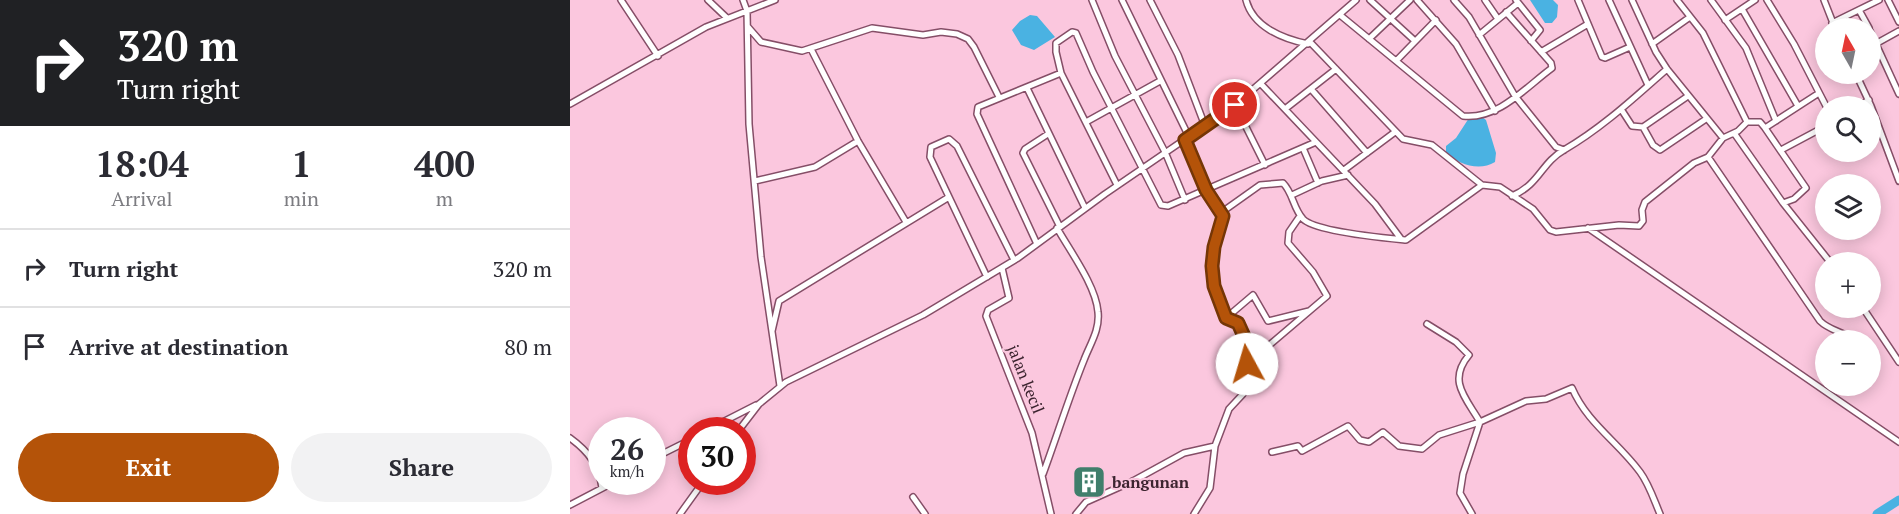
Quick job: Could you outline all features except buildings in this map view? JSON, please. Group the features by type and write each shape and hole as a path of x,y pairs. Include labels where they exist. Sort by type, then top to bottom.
{"street":[{"path":"621,0 658,56"},
{"path":"708,0 727,18"},
{"path":"742,0 747,10 749,124 754,181 771,336 780,386"},
{"path":"570,104 658,56 698,31 775,0"},
{"path":"1092,0 1134,94 1166,152 1185,200"},
{"path":"1122,0 1187,138 1207,190 1222,212 1223,221 1214,247 1212,266 1214,286 1226,318 1238,323 1247,343 1243,394 1229,409 1215,446 1210,488 1194,514"},
{"path":"1150,0 1178,55 1205,126"},
{"path":"1253,0 1247,2 1254,17 1267,28 1292,41 1309,43 1395,132 1411,142 1432,145 1482,185 1500,187 1533,209 1550,230 1569,232 1588,228 1639,226 1643,221 1642,210 1645,202 1694,163 1708,157 1723,138 1734,133 1747,122 1760,122 1806,188 1794,199 1783,203"},
{"path":"1343,0 1348,8"},
{"path":"750,417 759,404 780,386 818,364 923,315 1014,260 1117,185 1235,105 1356,0"},
{"path":"1370,0 1415,41"},
{"path":"1369,39 1410,0"},
{"path":"1417,0 1456,44 1495,111"},
{"path":"1454,0 1479,35 1515,96 1556,147 1564,150"},
{"path":"1485,0 1498,19"},
{"path":"1578,0 1603,58 1630,47"},
{"path":"1609,0 1648,85"},
{"path":"1632,0 1652,44 1667,69 1723,138"},
{"path":"1677,0 1715,54 1747,122"},
{"path":"1712,0 1746,48 1776,121"},
{"path":"1740,0 1798,106"},
{"path":"1725,20 1755,0"},
{"path":"1767,0 1821,96"},
{"path":"1824,0 1831,18"},
{"path":"1846,18 1879,0"},
{"path":"1888,0 1899,22"},
{"path":"1479,35 1517,1 1540,30 1531,40"},
{"path":"1859,10 1863,18"},
{"path":"1340,15 1463,116 1480,116 1495,111 1552,68 1551,63 1506,12"},
{"path":"1652,44 1690,17"},
{"path":"1396,61 1436,20"},
{"path":"1541,52 1588,24"},
{"path":"748,27 757,38 771,46 801,51 811,50 872,28 923,34 948,32 968,39 999,97"},
{"path":"1881,41 1899,31"},
{"path":"1117,185 1061,73 1056,43 1074,32 1161,205 1168,206 1185,200 1316,142"},
{"path":"811,50 858,141 906,222"},
{"path":"1881,52 1899,94"},
{"path":"1285,109 1336,69"},
{"path":"1512,196 1534,184 1564,150 1590,134 1667,69"},
{"path":"1037,244 977,114 978,107 1061,73"},
{"path":"1086,122 1160,81"},
{"path":"1261,84 1375,204 1401,240"},
{"path":"1027,88 1085,208"},
{"path":"1311,88 1367,153"},
{"path":"1765,128 1819,93"},
{"path":"1621,109 1632,126 1643,127 1688,96"},
{"path":"1235,105 1265,165"},
{"path":"1643,127 1653,146 1660,150 1706,119"},
{"path":"1292,195 1346,173 1367,153 1395,132"},
{"path":"1780,150 1815,132"},
{"path":"1734,133 1783,203 1822,252"},
{"path":"1881,133 1899,182"},
{"path":"1043,475 1097,330 1099,319 1098,309 1086,280 1023,153 1025,148 1048,134"},
{"path":"987,278 928,151 931,147 949,138 957,146 1014,260"},
{"path":"754,181 815,167 858,141"},
{"path":"1303,148 1318,183"},
{"path":"1708,157 1820,321 1831,330"},
{"path":"1222,212 1260,185 1272,182 1282,183 1292,195 1300,216 1315,227 1401,240 1411,238 1482,185"},
{"path":"771,336 779,302 949,197"},
{"path":"1247,364 1327,296 1313,272 1288,243 1290,232 1300,216"},
{"path":"1588,228 1899,442"},
{"name":"jalan kecil","path":"1002,268 1009,298 988,310 986,316 1020,398 1043,475 1051,514"},
{"path":"1226,318 1253,295 1268,321 1311,310"},
{"path":"1870,318 1899,362"},
{"path":"1427,324 1456,342 1469,355 1460,366 1458,380 1460,389 1480,422"},
{"path":"1272,452 1298,446 1302,451 1348,426 1360,440 1369,442 1383,432 1399,446 1422,449 1439,435 1480,422 1526,401 1546,399 1572,388 1579,404 1592,421 1640,471 1660,514"},
{"path":"733,417 759,404"},
{"path":"1472,514 1460,493 1462,474 1480,422"},
{"path":"570,438 588,454"},
{"path":"1076,514 1086,502 1133,481 1184,453 1215,446"},
{"path":"570,505 589,495"},
{"path":"680,514 694,495"},
{"path":"913,497 925,514"}],"water":[{"path":"1530,0 1553,0 1558,5 1557,17 1552,23 1545,23"},
{"path":"1030,15 1037,16 1055,37 1034,50 1021,45 1012,30"},
{"path":"1482,117 1486,120 1496,153 1495,162 1482,166 1469,165 1446,153 1446,146 1456,138 1469,118"}],"waterway":[{"path":"1877,514 1899,500"}],"place":[{"name":"bangunan","path":"1089,482"}],"route":[{"path":"1235,105 1185,140 1206,190 1208,189 1223,216 1212,257 1214,286 1226,318 1238,323 1247,343 1247,364"}]}
